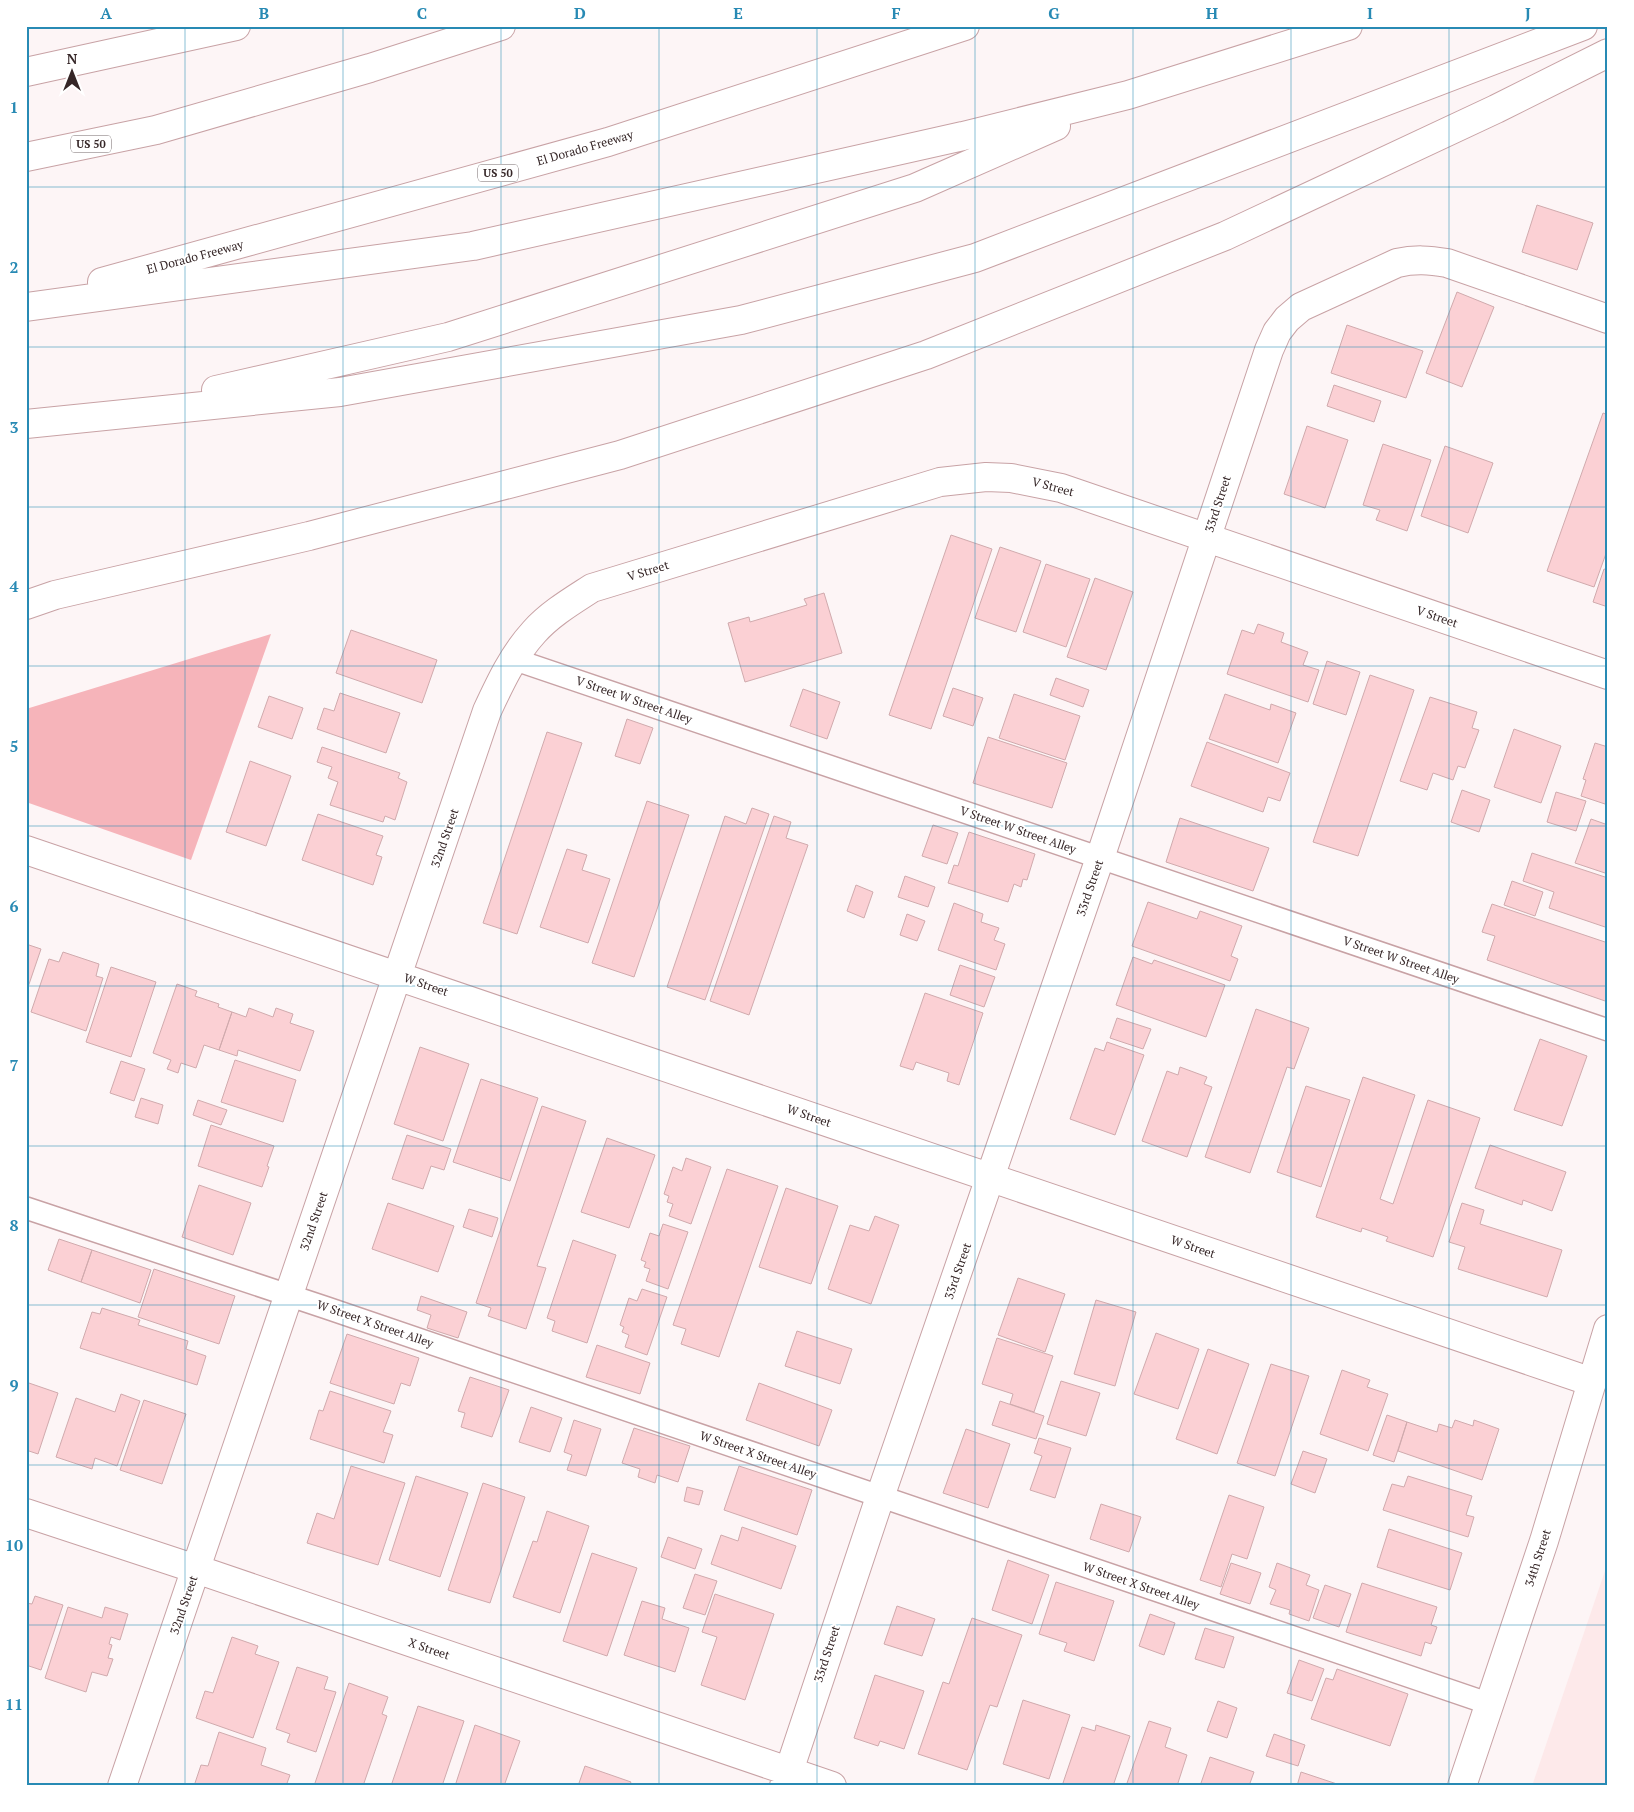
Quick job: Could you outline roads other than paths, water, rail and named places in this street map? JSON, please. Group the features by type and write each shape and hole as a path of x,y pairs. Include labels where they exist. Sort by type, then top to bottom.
{"main road":[{"path":"26,72 236,26"},
{"name":"US 50","path":"26,158 156,130 370,68 501,26"},
{"name":"El Dorado Freeway","path":"26,302 608,142 966,26"},
{"path":"26,307 473,246 963,136 1128,95 1348,26"},
{"path":"26,424 340,392 741,320 975,258 1583,26"},
{"path":"26,605 55,595 309,536 620,455 926,355 1224,236 1496,109 1608,52"},
{"path":"100,416 448,337 916,188 1128,95"},
{"name":"33rd Street","path":"786,1778 880,1497 1100,858 1269,350 1277,332 1301,307 1397,262 1412,259 1447,263 1608,319"},
{"name":"V Street","path":"513,659 534,631 561,608 592,588 940,482 986,477 1010,478 1061,488 1608,676"},
{"name":"32nd Street","path":"122,1786 288,1295 399,976 487,711 513,659"},
{"name":"W Street","path":"26,850 1592,1382"},
{"name":"34th Street","path":"1462,1786 1544,1541 1608,1329"},
{"name":"X Street","path":"26,1513 196,1569 786,1778 832,1786"}],"lane":[{"name":"V Street W Street Alley","path":"513,659 1608,1030"},
{"name":"W Street X Street Alley","path":"26,1208 288,1295 1490,1704"}]}
